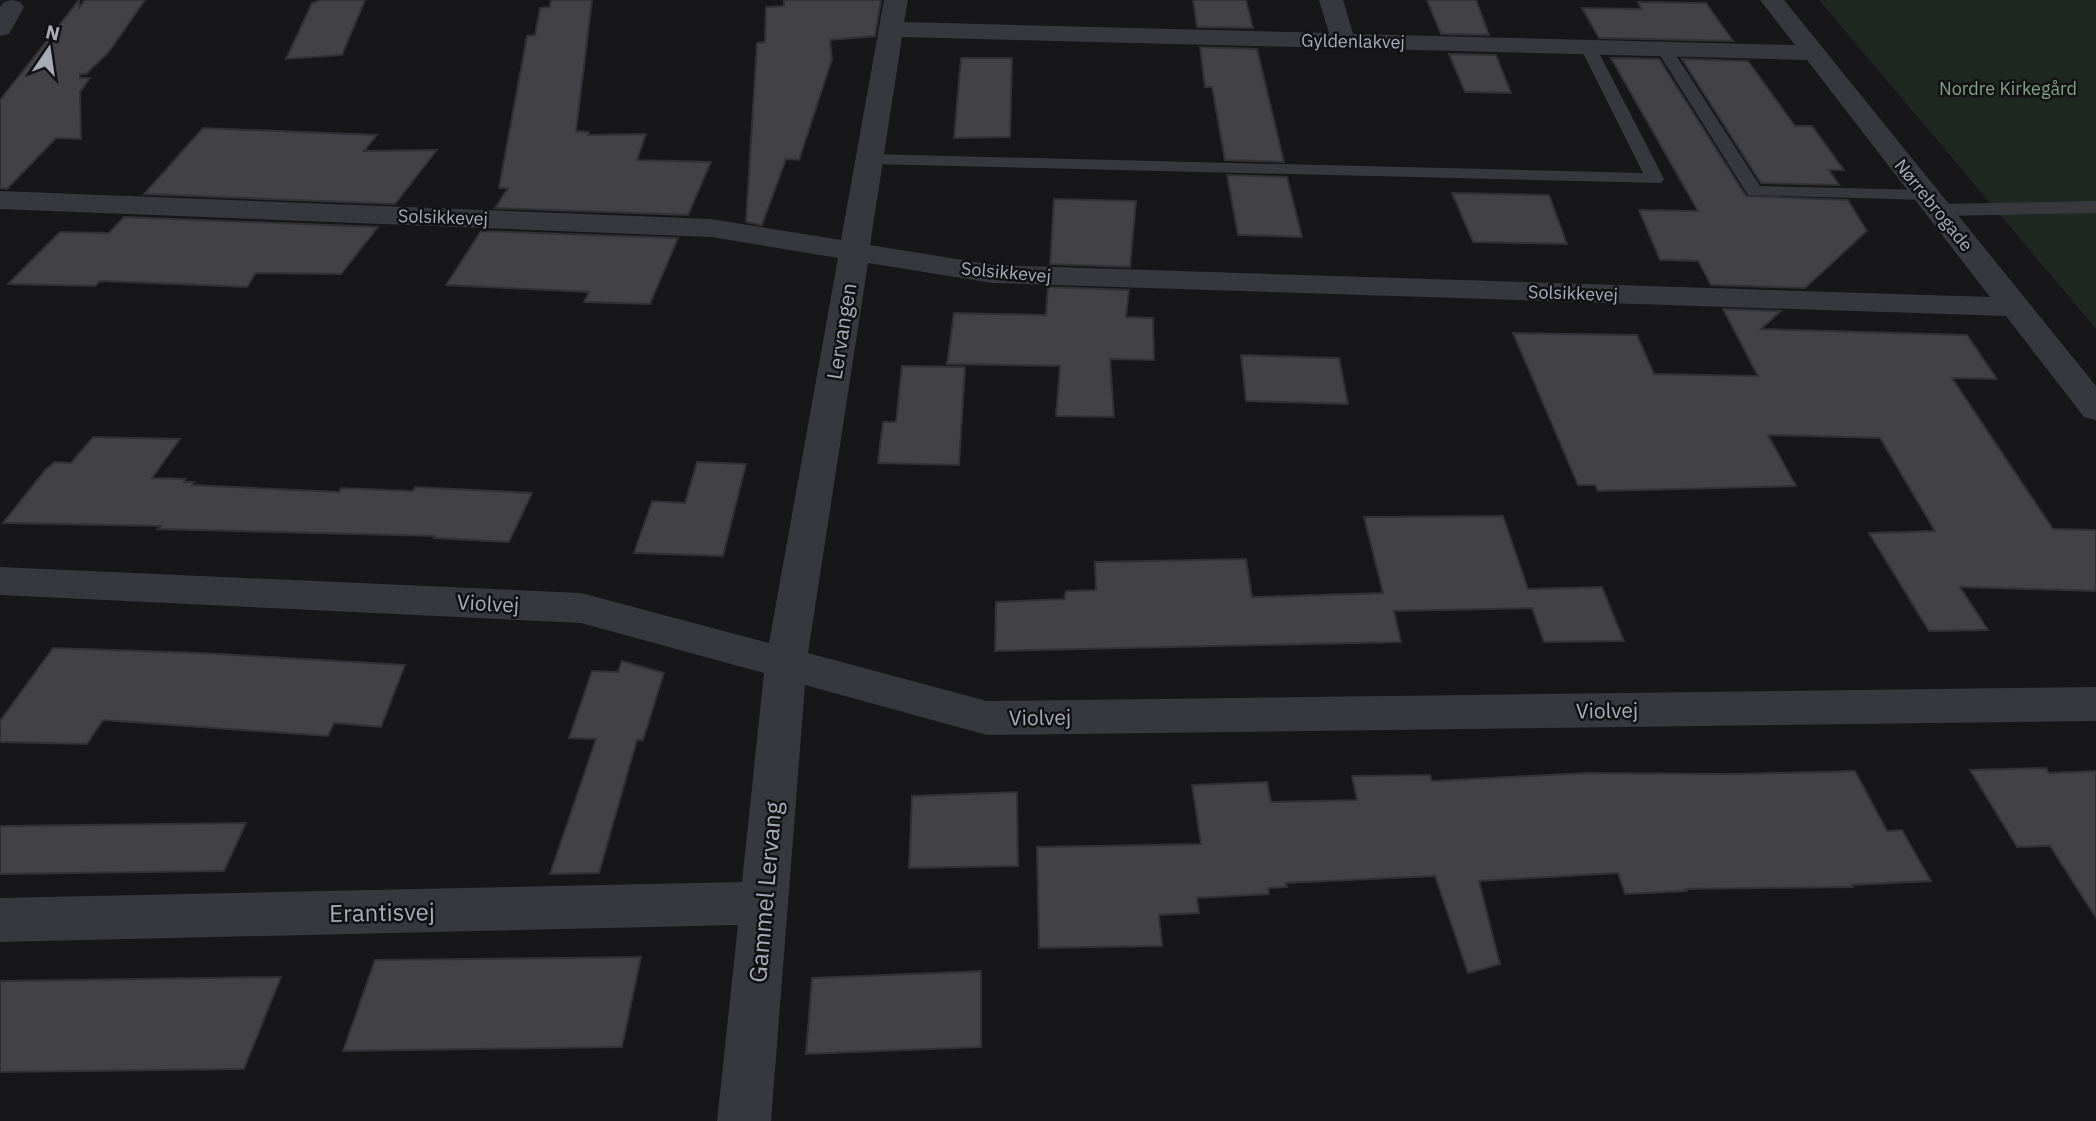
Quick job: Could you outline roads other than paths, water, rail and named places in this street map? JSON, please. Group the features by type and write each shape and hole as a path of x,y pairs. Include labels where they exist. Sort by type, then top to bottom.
{"street":[{"path":"1331,0 1343,40"},
{"name":"Nørrebrogade","path":"1772,0 2096,409"},
{"path":"0,29 11,7"},
{"name":"Gyldenlakvej","path":"894,15 1343,40 1814,53"},
{"name":"Lervangen","path":"786,663 894,15"},
{"name":"Solsikkevej","path":"0,200 711,228 993,274 2016,307"},
{"name":"Violvej","path":"0,581 581,608 987,718 2096,704"},
{"name":"Gammel Lervang","path":"744,1121 786,663"},
{"name":"Erantisvej","path":"0,920 764,903"}],"lane":[{"path":"870,159 1655,178 1588,47"},
{"path":"1664,49 1754,191 1932,202 2096,207"}],"park label":[{"name":"Nordre Kirkegård","path":"2008,88"}]}
